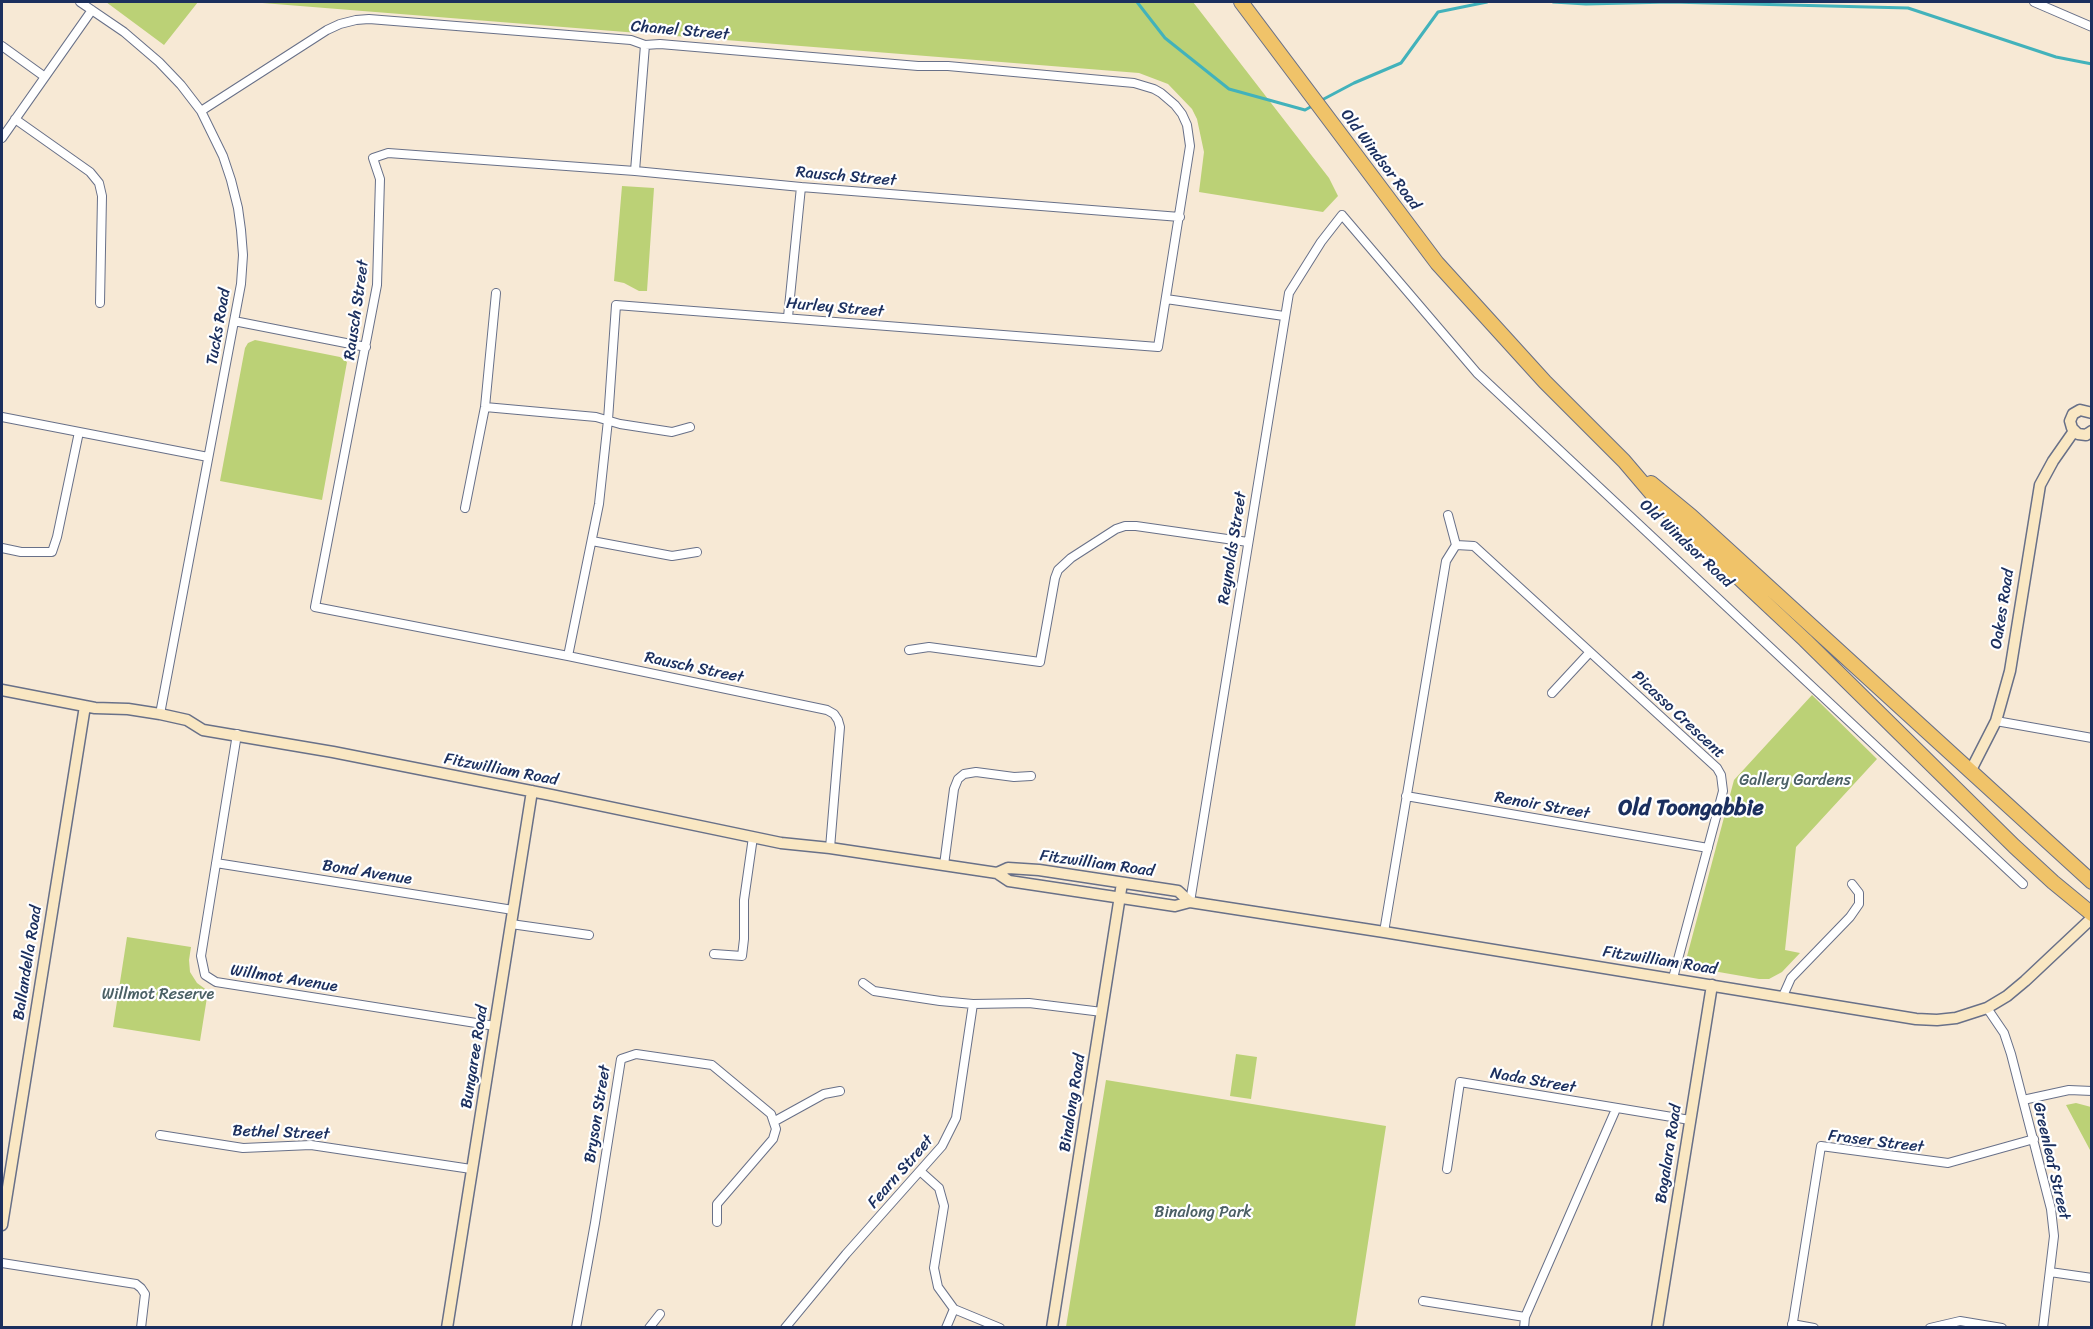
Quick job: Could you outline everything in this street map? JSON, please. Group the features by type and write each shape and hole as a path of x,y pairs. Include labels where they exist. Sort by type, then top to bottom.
{"highway":[{"name":"Old Windsor Road","path":"1241,2 1437,263 1545,381 1624,461 1664,508 1805,640 1940,771 1956,790 2091,916"},
{"name":"Old Windsor Road","path":"1624,461 1691,516 2091,882"},
{"name":"Oakes Road","path":"1956,790 1971,770"}],"main road":[{"name":"Oakes Road","path":"1971,770 1996,721 2010,670 2040,485 2074,431 2070,421 2073,414 2080,410 2091,413"},
{"path":"2074,431 2081,435 2091,431"},
{"name":"Fitzwilliam Road","path":"2,690 85,706 160,714 187,720 203,730 237,734 532,791 753,837 997,873 1009,881 1175,906 1190,902 1926,1020 1956,1018 1987,1008 2007,996 2091,916"},
{"name":"Ballandella Road","path":"2,1226 85,706"},
{"name":"Bungaree Road","path":"447,1328 532,791"},
{"name":"Fitzwilliam Road","path":"997,873 1008,868 1040,870 1178,891 1190,902"},
{"name":"Binalong Road","path":"1052,1328 1122,883"},
{"name":"Bogalara Road","path":"1657,1328 1712,985"}],"street":[{"name":"Tucks Road","path":"80,2 124,32 159,62 201,111 223,156 238,208 243,255 234,321 160,714"},
{"path":"2034,2 2091,27"},
{"path":"2,138 92,10"},
{"name":"Chanel Street","path":"201,111 327,30 340,24 369,19 631,40 645,45 660,44 918,66 948,66 1134,83 1154,89 1175,105"},
{"path":"635,171 645,45"},
{"path":"2,46 45,77"},
{"name":"Hurley Street","path":"568,656 592,541 608,420 616,305 1158,347 1190,146 1187,125 1175,105"},
{"path":"15,119 90,172 99,183 102,196 100,303"},
{"name":"Rausch Street","path":"830,848 840,727 834,714 827,710 568,656 315,607 366,347 378,270 380,179 373,158 388,153 635,171 801,187 1180,217"},
{"path":"788,317 801,187"},
{"name":"Reynolds Street","path":"1190,902 1289,293 1321,242 1342,214"},
{"name":"Old Windsor Road","path":"1342,214 1477,373 2023,884"},
{"path":"465,508 485,407 496,293"},
{"path":"1166,299 1284,316"},
{"path":"234,321 366,347"},
{"path":"485,407 596,417 620,424 672,432 690,427"},
{"path":"2,417 208,456"},
{"path":"2,548 21,552 52,552 79,432"},
{"path":"1384,932 1446,561 1456,545 1448,515"},
{"path":"909,650 929,647 1041,662 1058,570 1071,558 1116,529 1125,526 1248,542"},
{"path":"592,541 672,556 698,552"},
{"name":"Picasso Crescent","path":"1456,545 1474,546 1721,775 1723,791 1673,978"},
{"path":"1552,693 1590,652"},
{"path":"1996,721 2091,738"},
{"name":"Willmot Avenue","path":"237,734 201,956 205,975 216,982 495,1026"},
{"path":"944,866 954,789 958,779 964,774 976,772 1014,777 1031,776"},
{"name":"Renoir Street","path":"1406,796 1708,848"},
{"path":"714,954 742,956 744,900 753,837"},
{"name":"Bond Avenue","path":"216,863 513,910"},
{"path":"1783,996 1791,978 1850,917 1859,904 1859,893 1852,884"},
{"path":"511,924 589,935"},
{"path":"862,983 874,991 940,1001 973,1004 1029,1003 1102,1012"},
{"name":"Fearn Street","path":"785,1328 846,1254 942,1146 956,1118 973,1004"},
{"name":"Greenleaf Street","path":"1987,1008 2007,1042 2034,1139 2053,1222 2054,1236 2043,1328"},
{"name":"Bryson Street","path":"579,1327 621,1059 636,1054 712,1065 771,1114 775,1121"},
{"name":"Nada Street","path":"1447,1169 1460,1082 1690,1120"},
{"path":"2023,1100 2069,1090 2091,1091"},
{"path":"717,1222 717,1204 773,1138 776,1129 775,1121 824,1094 840,1091"},
{"path":"1524,1328 1525,1317 1616,1108"},
{"name":"Bethel Street","path":"160,1135 243,1148 311,1145 471,1169"},
{"name":"Fraser Street","path":"1792,1326 1821,1146 1948,1163 2034,1139"},
{"path":"920,1172 939,1188 944,1206 934,1268 934,1277 938,1287 954,1310 1000,1328"},
{"path":"2,1263 136,1284 145,1294 141,1328"},
{"path":"2050,1272 2091,1278"},
{"path":"1423,1301 1525,1317"},
{"path":"946,1328 954,1310"},
{"path":"649,1328 660,1314"},
{"path":"1930,1328 1960,1321 2002,1328"},
{"path":"1792,1326 1814,1328"}],"green space":[{"path":"106,2 198,2 164,45"},
{"path":"250,2 1193,2 1329,178 1338,196 1323,212 1199,192 1204,152 1197,119 1192,109 1168,84 1139,73"},
{"path":"622,186 654,188 647,291 639,291 624,283 614,281"},
{"path":"255,340 340,357 347,362 322,500 220,481 245,348 248,343"},
{"name":"Gallery Gardens","path":"1812,695 1877,759 1796,847 1785,950 1800,953 1782,972 1769,979 1690,967 1686,960 1734,780"},
{"name":"Willmot Reserve","path":"127,937 191,947 190,972 197,983 208,991 200,1041 113,1027"},
{"path":"1236,1054 1257,1057 1251,1099 1230,1096"},
{"name":"Binalong Park","path":"1106,1080 1386,1126 1355,1327 1066,1327"},
{"path":"2076,1103 2091,1107 2090,1150 2066,1105"}],"waterway":[{"path":"1137,2 1165,38 1229,89 1305,110 1314,105"},
{"path":"1320,101 1354,83 1401,63 1438,12 1487,2"},
{"path":"1553,2 1586,4 1670,2 1908,8 2056,57 2092,64"}],"district":[{"name":"Old Toongabbie","path":"1691,809"}]}
